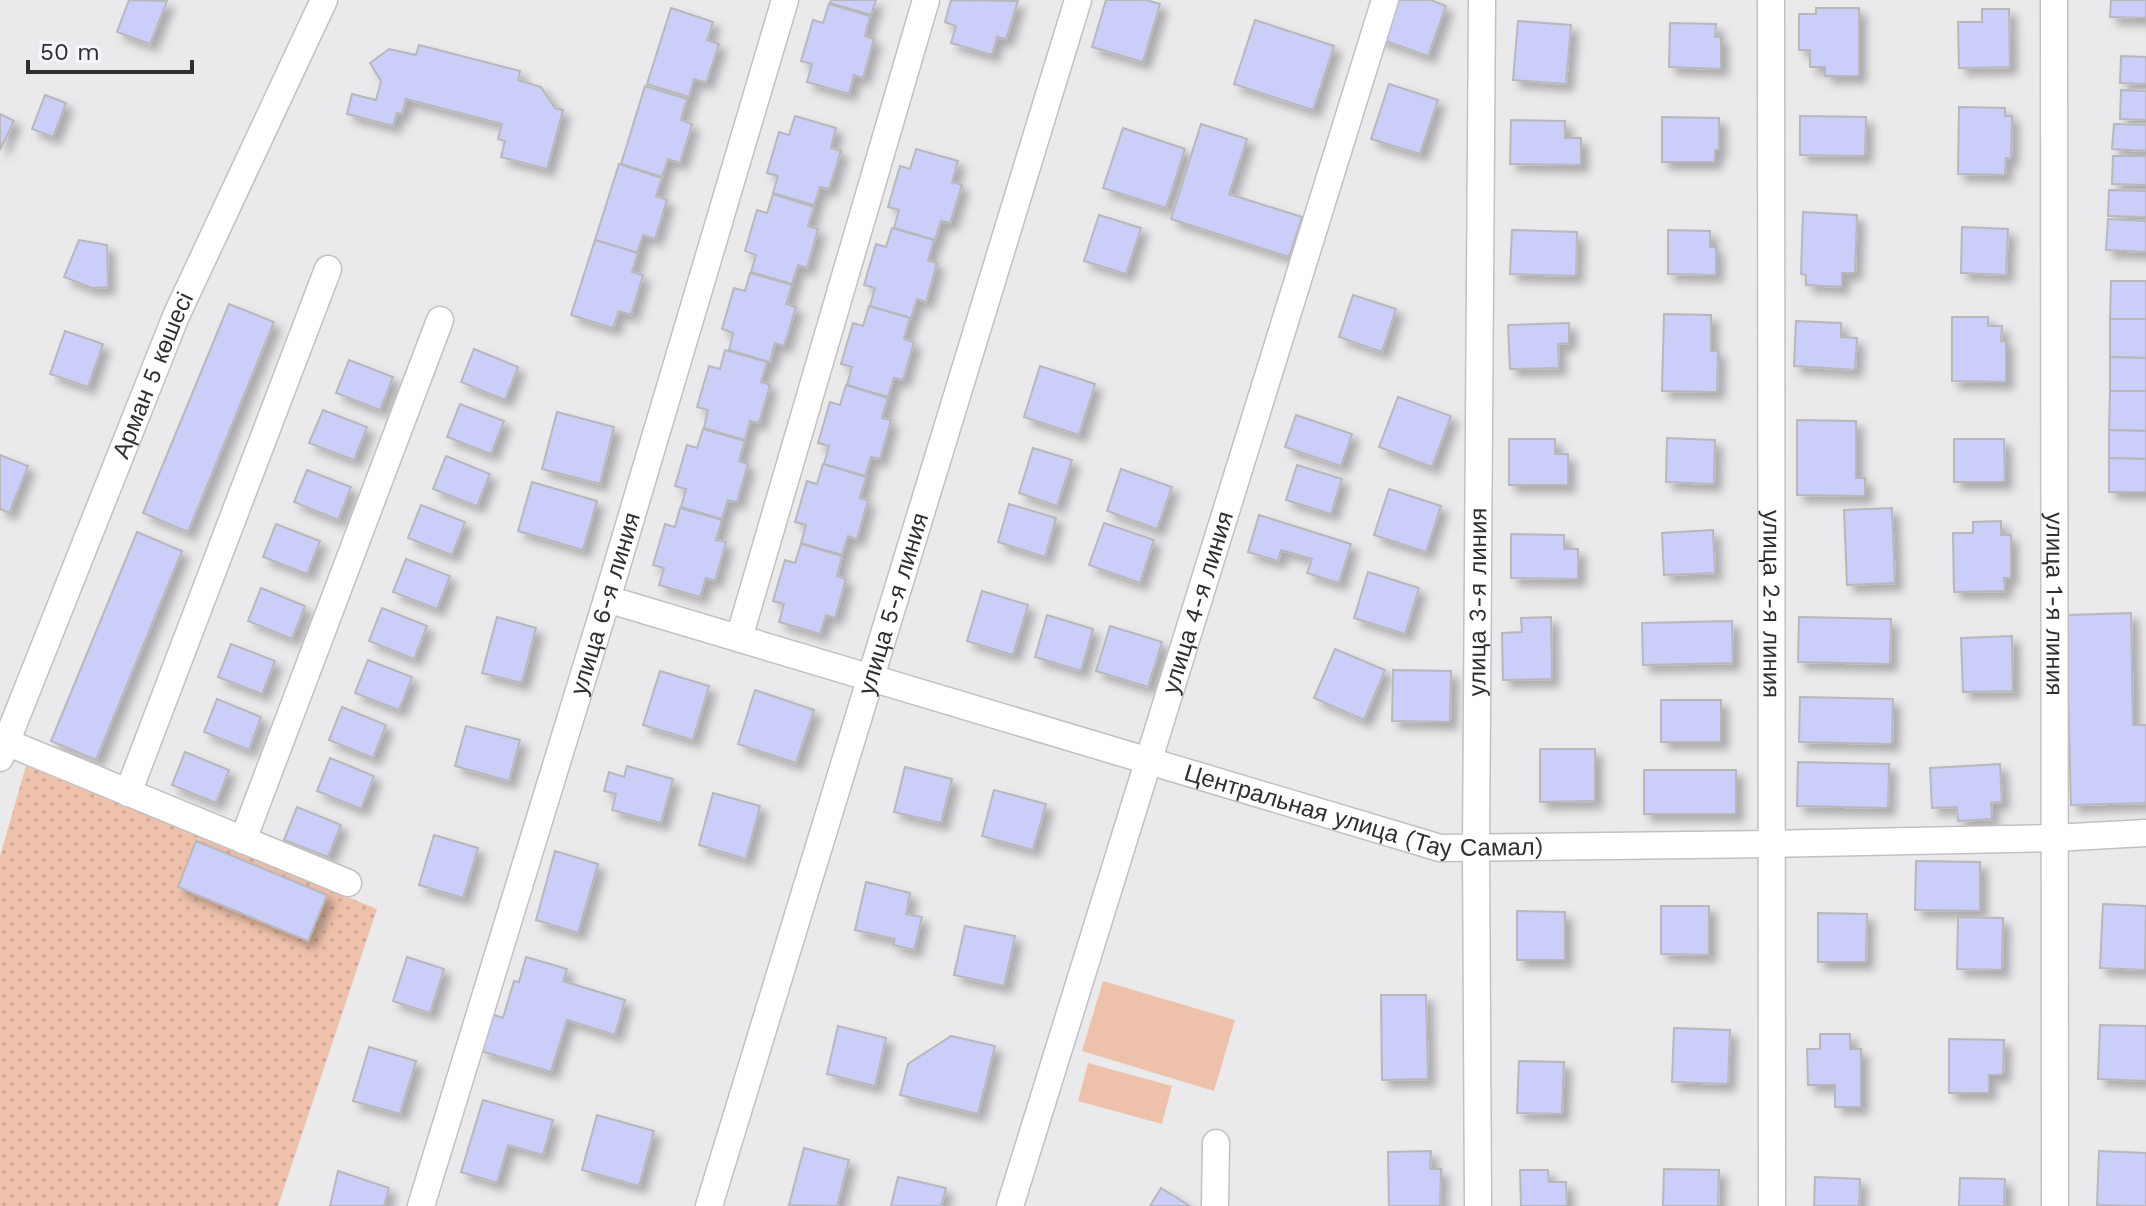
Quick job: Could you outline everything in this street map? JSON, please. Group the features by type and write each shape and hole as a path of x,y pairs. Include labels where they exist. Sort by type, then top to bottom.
{"street":[{"name":"Арман 5 көшесі","path":"3,750 176,316 324,0"},
{"name":"улица 6-я линия","path":"421,1206 607,599 785,0"},
{"path":"739,638 926,0"},
{"name":"улица 5-я линия","path":"709,1206 1078,0"},
{"name":"улица 4-я линия","path":"1010,1206 1385,0"},
{"name":"улица 3-я линия","path":"1478,1206 1476,847 1482,0"},
{"name":"улица 2-я линия","path":"1771,0 1772,1206"},
{"name":"улица 1-я линия","path":"2054,0 2055,1206"},
{"path":"128,793 328,269"},
{"path":"243,840 440,320"},
{"name":"Центральная улица (Тау Самал)","path":"607,599 1440,848 2054,838 2146,833"},
{"path":"3,750 128,793 348,883"},
{"path":"1215,1206 1216,1143"}],"shaded area":[{"path":"26,766 377,909 278,1206 0,1206 0,856"},
{"path":"1103,981 1235,1020 1214,1091 1082,1051"},
{"path":"1088,1063 1172,1086 1162,1124 1078,1101"}],"building":[{"path":"129,0 167,1 150,44 117,32"},
{"path":"831,0 876,0 871,15 830,3"},
{"path":"951,0 1018,1 1006,39 997,37 992,55 951,43 956,26 945,22"},
{"path":"1106,0 1146,0 1160,4 1143,62 1092,47"},
{"path":"1391,0 1431,0 1446,6 1428,56 1377,38"},
{"path":"2111,0 2146,0 2146,18 2110,17"},
{"path":"829,4 870,16 865,36 874,39 863,78 854,75 849,94 807,82 812,64 801,61 813,20 823,23"},
{"path":"671,8 713,22 707,40 719,44 706,83 694,79 689,97 647,84"},
{"path":"1816,8 1859,8 1859,76 1825,76 1825,67 1810,67 1810,50 1799,50 1799,14 1816,14"},
{"path":"1982,9 2009,9 2010,67 1959,68 1958,22 1982,22"},
{"path":"1255,20 1334,46 1313,110 1234,84"},
{"path":"1518,21 1571,25 1566,84 1513,80"},
{"path":"1670,23 1716,24 1715,37 1721,37 1721,69 1669,67"},
{"path":"419,45 520,71 518,80 541,87 555,108 563,110 547,169 501,157 505,141 498,139 502,124 406,99 402,114 397,113 393,126 347,114 352,94 376,100 381,81 370,63 389,49 416,55"},
{"path":"2121,56 2146,57 2146,84 2120,83"},
{"path":"1389,84 1438,100 1420,154 1371,139"},
{"path":"645,86 687,99 681,120 692,124 680,163 668,159 662,177 621,164"},
{"path":"2121,90 2146,91 2146,120 2120,119"},
{"path":"45,95 66,103 53,137 32,129"},
{"path":"1959,107 2005,108 2005,116 2012,116 2011,159 2006,158 2005,175 1958,174"},
{"path":"0,114 14,121 0,150"},
{"path":"795,116 836,128 831,148 841,151 829,189 820,187 814,205 773,193 778,176 767,173 779,132 789,135"},
{"path":"1800,116 1866,117 1865,156 1800,155"},
{"path":"1662,117 1719,118 1719,150 1715,150 1715,162 1662,162"},
{"path":"1511,120 1565,121 1565,138 1581,138 1581,165 1510,164"},
{"path":"1201,124 1247,139 1229,194 1302,217 1289,257 1171,219"},
{"path":"2114,124 2146,125 2146,151 2112,149"},
{"path":"1123,128 1185,149 1166,208 1103,188"},
{"path":"916,149 958,161 952,182 962,185 950,223 941,221 935,240 894,228 899,210 888,207 900,166 910,169"},
{"path":"2113,156 2146,156 2146,185 2112,184"},
{"path":"619,164 662,178 656,196 667,200 655,239 643,235 637,253 595,240"},
{"path":"2109,190 2146,191 2146,217 2108,216"},
{"path":"773,194 814,207 808,226 818,229 807,268 798,265 792,284 751,272 756,255 745,251 757,210 767,213"},
{"path":"1803,212 1857,215 1855,273 1842,273 1842,287 1806,285 1806,275 1801,274"},
{"path":"1099,215 1141,228 1126,274 1084,261"},
{"path":"2108,219 2146,221 2146,252 2106,250"},
{"path":"1962,227 2008,229 2006,275 1961,273"},
{"path":"892,228 934,240 928,260 937,263 926,302 917,299 911,318 870,306 875,288 864,285 876,244 886,247"},
{"path":"1512,230 1577,232 1576,276 1510,274"},
{"path":"1668,230 1710,231 1710,247 1716,247 1716,275 1668,274"},
{"path":"79,240 107,245 108,287 92,288 64,277"},
{"path":"595,240 638,253 632,272 643,275 631,315 619,311 613,328 571,315"},
{"path":"750,273 792,285 786,304 796,307 784,346 775,343 770,362 729,350 733,333 722,329 734,288 745,291"},
{"path":"2111,281 2146,281 2146,319 2110,319"},
{"path":"1353,295 1396,309 1382,352 1339,337"},
{"path":"229,304 274,322 188,532 143,513"},
{"path":"869,306 910,318 904,339 914,342 903,380 894,378 888,397 847,385 852,367 841,364 853,323 863,326"},
{"path":"1664,314 1711,315 1711,351 1718,351 1717,392 1662,391"},
{"path":"1952,317 1988,317 1988,326 2002,326 2001,341 2006,341 2006,382 1952,381"},
{"path":"2110,319 2146,319 2146,358 2110,357"},
{"path":"1796,321 1841,323 1841,337 1857,338 1855,370 1794,366"},
{"path":"1569,323 1569,343 1558,344 1559,368 1510,369 1508,325"},
{"path":"65,331 103,344 88,387 50,374"},
{"path":"474,349 518,367 505,400 461,382"},
{"path":"725,350 767,362 761,382 770,385 759,423 750,421 745,440 704,428 708,410 697,407 709,366 720,369"},
{"path":"2110,357 2146,358 2146,391 2110,391"},
{"path":"349,360 393,377 380,410 336,393"},
{"path":"1040,366 1095,384 1079,435 1024,417"},
{"path":"846,385 888,398 882,418 891,420 880,459 871,457 865,476 824,464 829,446 818,443 830,402 840,405"},
{"path":"2110,391 2146,391 2146,431 2109,430"},
{"path":"1398,397 1451,416 1432,467 1379,447"},
{"path":"460,404 504,421 491,454 447,437"},
{"path":"323,410 367,427 354,460 309,443"},
{"path":"557,412 614,427 600,484 542,469"},
{"path":"1296,415 1352,434 1341,466 1285,447"},
{"path":"1797,420 1856,421 1856,478 1865,478 1865,496 1797,495"},
{"path":"703,429 745,441 739,461 748,464 737,502 728,500 722,519 681,507 686,489 675,486 687,445 697,448"},
{"path":"2109,430 2146,431 2146,459 2109,458"},
{"path":"1667,438 1715,440 1714,484 1666,482"},
{"path":"1509,439 1555,439 1555,454 1568,454 1568,485 1509,485"},
{"path":"1954,439 2004,439 2005,482 1954,482"},
{"path":"1033,448 1072,460 1057,506 1019,493"},
{"path":"0,455 28,466 9,513 0,509"},
{"path":"446,456 490,474 477,506 433,489"},
{"path":"2109,458 2146,459 2146,492 2109,492"},
{"path":"823,464 866,477 860,498 868,500 857,539 848,536 842,555 801,543 806,525 795,522 807,481 817,484"},
{"path":"1297,465 1342,479 1331,514 1286,500"},
{"path":"1121,469 1172,487 1157,529 1107,511"},
{"path":"307,470 351,487 338,520 294,502"},
{"path":"532,482 597,501 583,550 518,531"},
{"path":"1389,489 1441,506 1426,552 1374,535"},
{"path":"1009,504 1056,518 1045,557 998,542"},
{"path":"421,505 465,522 452,555 408,538"},
{"path":"680,508 722,520 716,540 726,542 715,581 706,578 700,597 659,585 664,568 653,565 665,524 675,527"},
{"path":"1892,508 1895,583 1847,585 1844,510"},
{"path":"1259,515 1351,544 1339,583 1307,573 1312,559 1281,550 1278,561 1248,552"},
{"path":"2001,521 2001,535 2011,535 2011,578 2004,578 2005,591 1954,592 1953,533 1973,533 1973,522"},
{"path":"1104,523 1154,540 1140,583 1089,565"},
{"path":"276,524 320,541 307,574 263,557"},
{"path":"1713,530 1715,573 1664,575 1662,533"},
{"path":"137,532 182,551 96,760 51,741"},
{"path":"1511,534 1564,535 1564,549 1578,549 1578,579 1511,578"},
{"path":"801,544 842,556 837,576 846,579 835,618 826,615 820,634 779,622 784,604 773,601 785,560 795,563"},
{"path":"406,559 450,576 437,609 393,592"},
{"path":"1368,572 1419,588 1405,634 1354,618"},
{"path":"261,588 305,606 292,639 248,621"},
{"path":"982,591 1028,605 1013,655 967,641"},
{"path":"382,608 427,626 414,659 369,641"},
{"path":"2131,613 2133,725 2146,725 2146,803 2071,805 2066,615"},
{"path":"1047,615 1093,629 1081,671 1035,657"},
{"path":"497,617 536,628 522,683 482,673"},
{"path":"1551,617 1552,679 1503,680 1502,633 1522,632 1521,618"},
{"path":"1799,617 1891,619 1890,664 1798,662"},
{"path":"1732,621 1733,663 1643,665 1642,623"},
{"path":"1110,626 1162,642 1148,687 1096,671"},
{"path":"2012,636 2013,691 1963,692 1961,638"},
{"path":"231,644 275,661 262,694 218,677"},
{"path":"1335,649 1385,670 1364,720 1314,698"},
{"path":"368,660 412,677 399,710 355,693"},
{"path":"1393,670 1451,671 1450,722 1392,721"},
{"path":"660,671 709,686 693,740 643,725"},
{"path":"755,690 814,710 796,763 738,744"},
{"path":"1800,697 1893,699 1892,744 1799,742"},
{"path":"217,699 261,717 249,750 204,732"},
{"path":"1661,700 1721,700 1721,742 1661,742"},
{"path":"342,707 386,725 373,758 329,740"},
{"path":"466,726 520,740 509,781 455,766"},
{"path":"1540,749 1595,749 1595,801 1540,802"},
{"path":"185,752 229,770 216,803 172,785"},
{"path":"330,758 374,776 361,809 317,791"},
{"path":"1798,762 1889,764 1888,808 1797,806"},
{"path":"2000,764 2002,802 1991,803 1992,819 1958,821 1957,807 1932,808 1930,768"},
{"path":"627,766 673,779 661,823 612,810 616,794 604,791 609,772 624,777"},
{"path":"905,767 952,779 941,823 894,812"},
{"path":"1644,770 1736,770 1736,814 1644,814"},
{"path":"994,790 1046,804 1033,850 982,836"},
{"path":"713,793 760,806 746,859 699,845"},
{"path":"297,807 341,825 328,857 284,840"},
{"path":"434,835 478,848 463,898 419,885"},
{"path":"196,841 327,895 308,941 178,887"},
{"path":"555,851 598,864 578,933 536,920"},
{"path":"1916,861 1980,862 1980,911 1915,910"},
{"path":"866,882 910,893 906,914 922,917 914,950 893,945 895,939 855,930"},
{"path":"2103,904 2146,906 2145,970 2100,968"},
{"path":"1661,906 1709,906 1709,955 1661,954"},
{"path":"1517,911 1565,912 1565,960 1517,960"},
{"path":"1818,913 1867,914 1866,962 1818,962"},
{"path":"1958,917 2003,918 2002,970 1957,969"},
{"path":"965,926 1015,936 1004,986 954,975"},
{"path":"407,957 444,969 430,1013 393,1001"},
{"path":"526,957 567,969 563,981 625,1000 615,1035 567,1020 551,1072 481,1051 492,1014 503,1018 514,981 519,982"},
{"path":"1381,995 1426,995 1428,1079 1382,1080"},
{"path":"2100,1025 2146,1026 2146,1081 2098,1079"},
{"path":"838,1026 886,1038 875,1086 827,1074"},
{"path":"1674,1028 1730,1030 1728,1084 1672,1082"},
{"path":"1820,1034 1850,1034 1850,1049 1861,1049 1861,1107 1835,1107 1835,1085 1808,1085 1807,1049 1820,1049"},
{"path":"951,1036 995,1046 978,1114 900,1095 908,1064"},
{"path":"1949,1039 2004,1040 2003,1075 1989,1075 1989,1093 1949,1093"},
{"path":"369,1047 416,1061 400,1114 353,1101"},
{"path":"1519,1061 1564,1062 1562,1114 1517,1113"},
{"path":"483,1100 553,1120 543,1155 508,1145 497,1183 461,1172"},
{"path":"597,1115 654,1131 639,1186 582,1170"},
{"path":"804,1148 849,1160 837,1206 789,1205"},
{"path":"1431,1151 1430,1169 1441,1169 1440,1206 1389,1206 1388,1152"},
{"path":"2099,1151 2146,1153 2146,1206 2097,1205"},
{"path":"1664,1169 1719,1170 1718,1206 1663,1206"},
{"path":"1520,1170 1548,1170 1549,1182 1566,1182 1567,1206 1521,1206"},
{"path":"338,1171 389,1188 384,1206 330,1206"},
{"path":"898,1177 946,1188 941,1206 891,1206"},
{"path":"1815,1177 1860,1179 1859,1206 1814,1206"},
{"path":"1960,1178 2005,1179 2004,1206 1959,1206"},
{"path":"1161,1188 1190,1206 1150,1206"}]}
